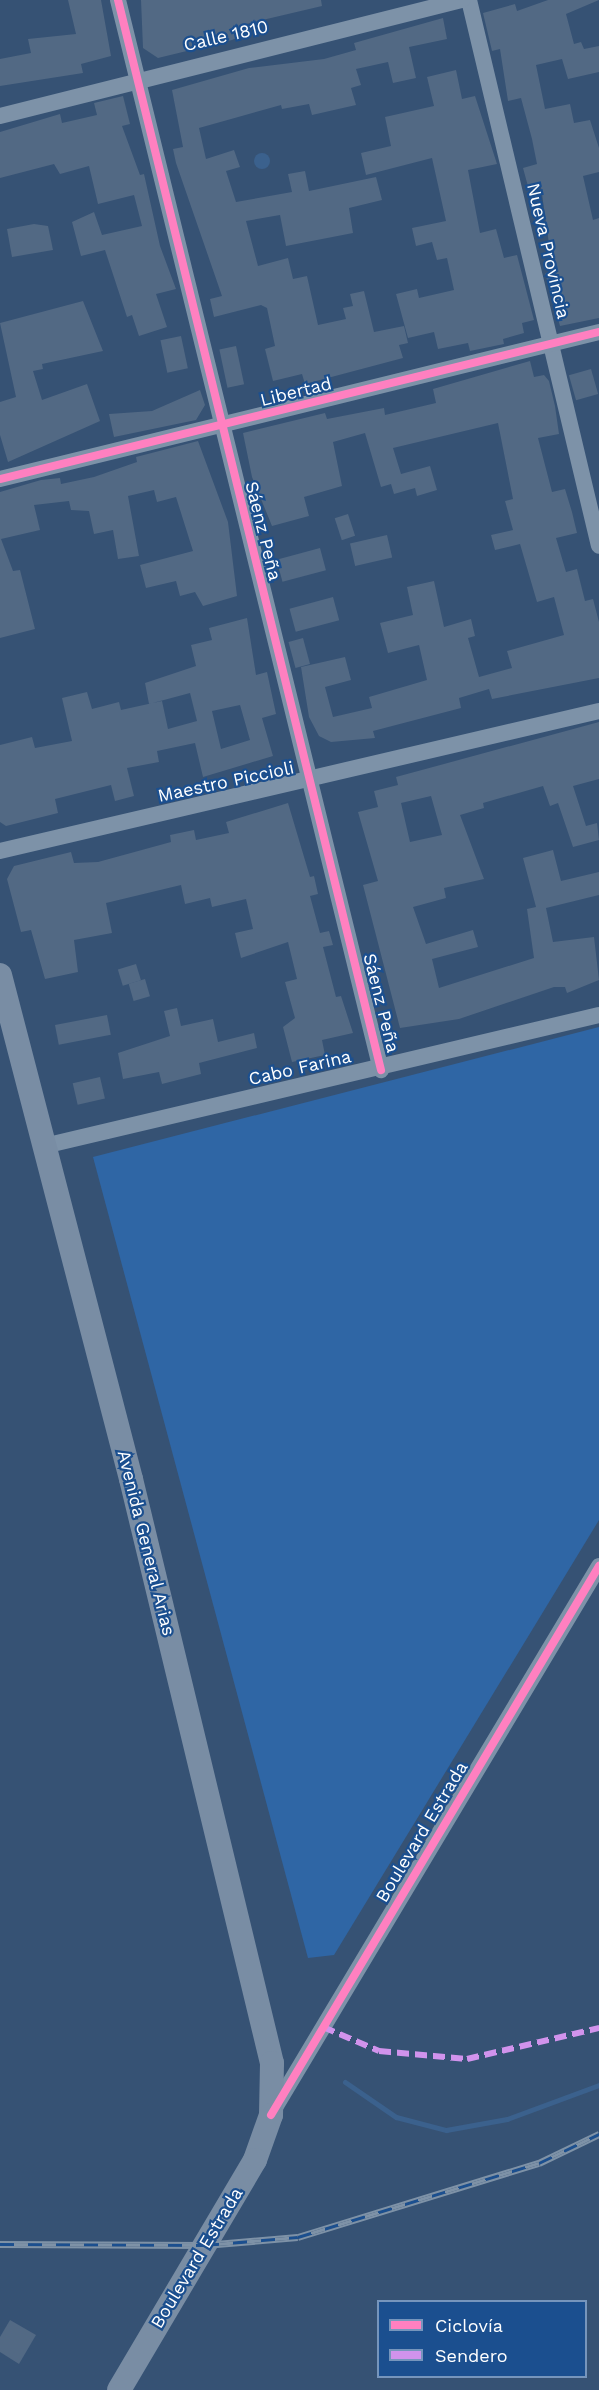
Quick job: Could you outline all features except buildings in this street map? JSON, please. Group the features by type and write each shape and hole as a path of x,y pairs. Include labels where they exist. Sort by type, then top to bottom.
{"main road":[{"name":"Avenida General Arias","path":"0,975 267,2036 271,2115"},
{"name":"Boulevard Estrada","path":"119,2390 255,2160 271,2115"}],"street":[{"name":"Sáenz Peña","path":"118,0 135,78 312,782 381,1070"},
{"name":"Calle 1810","path":"0,116 135,78 463,0"},
{"name":"Nueva Provincia","path":"468,0 599,546"},
{"name":"Libertad","path":"0,479 599,332"},
{"name":"Maestro Piccioli","path":"0,851 312,782 599,711"},
{"name":"Cabo Farina","path":"44,1146 381,1070 599,1015"},
{"name":"Boulevard Estrada","path":"271,2115 599,1566"}],"shaded area":[{"path":"262,153 268,155 270,161 268,167 262,169 256,167 254,161 256,155"},
{"path":"599,1027 599,1520 334,1955 308,1958 93,1157"}],"waterway":[{"path":"345,2082 396,2117 446,2130 507,2119 599,2085"}],"railway":[{"path":"0,2244 205,2245 298,2237 539,2163 599,2134"}],"marked path":[{"path":"323,2027 379,2051 467,2059 599,2028"}],"cycle path":[{"path":"118,0 381,1070"},
{"path":"0,479 599,332"},
{"path":"271,2115 599,1566"}]}
